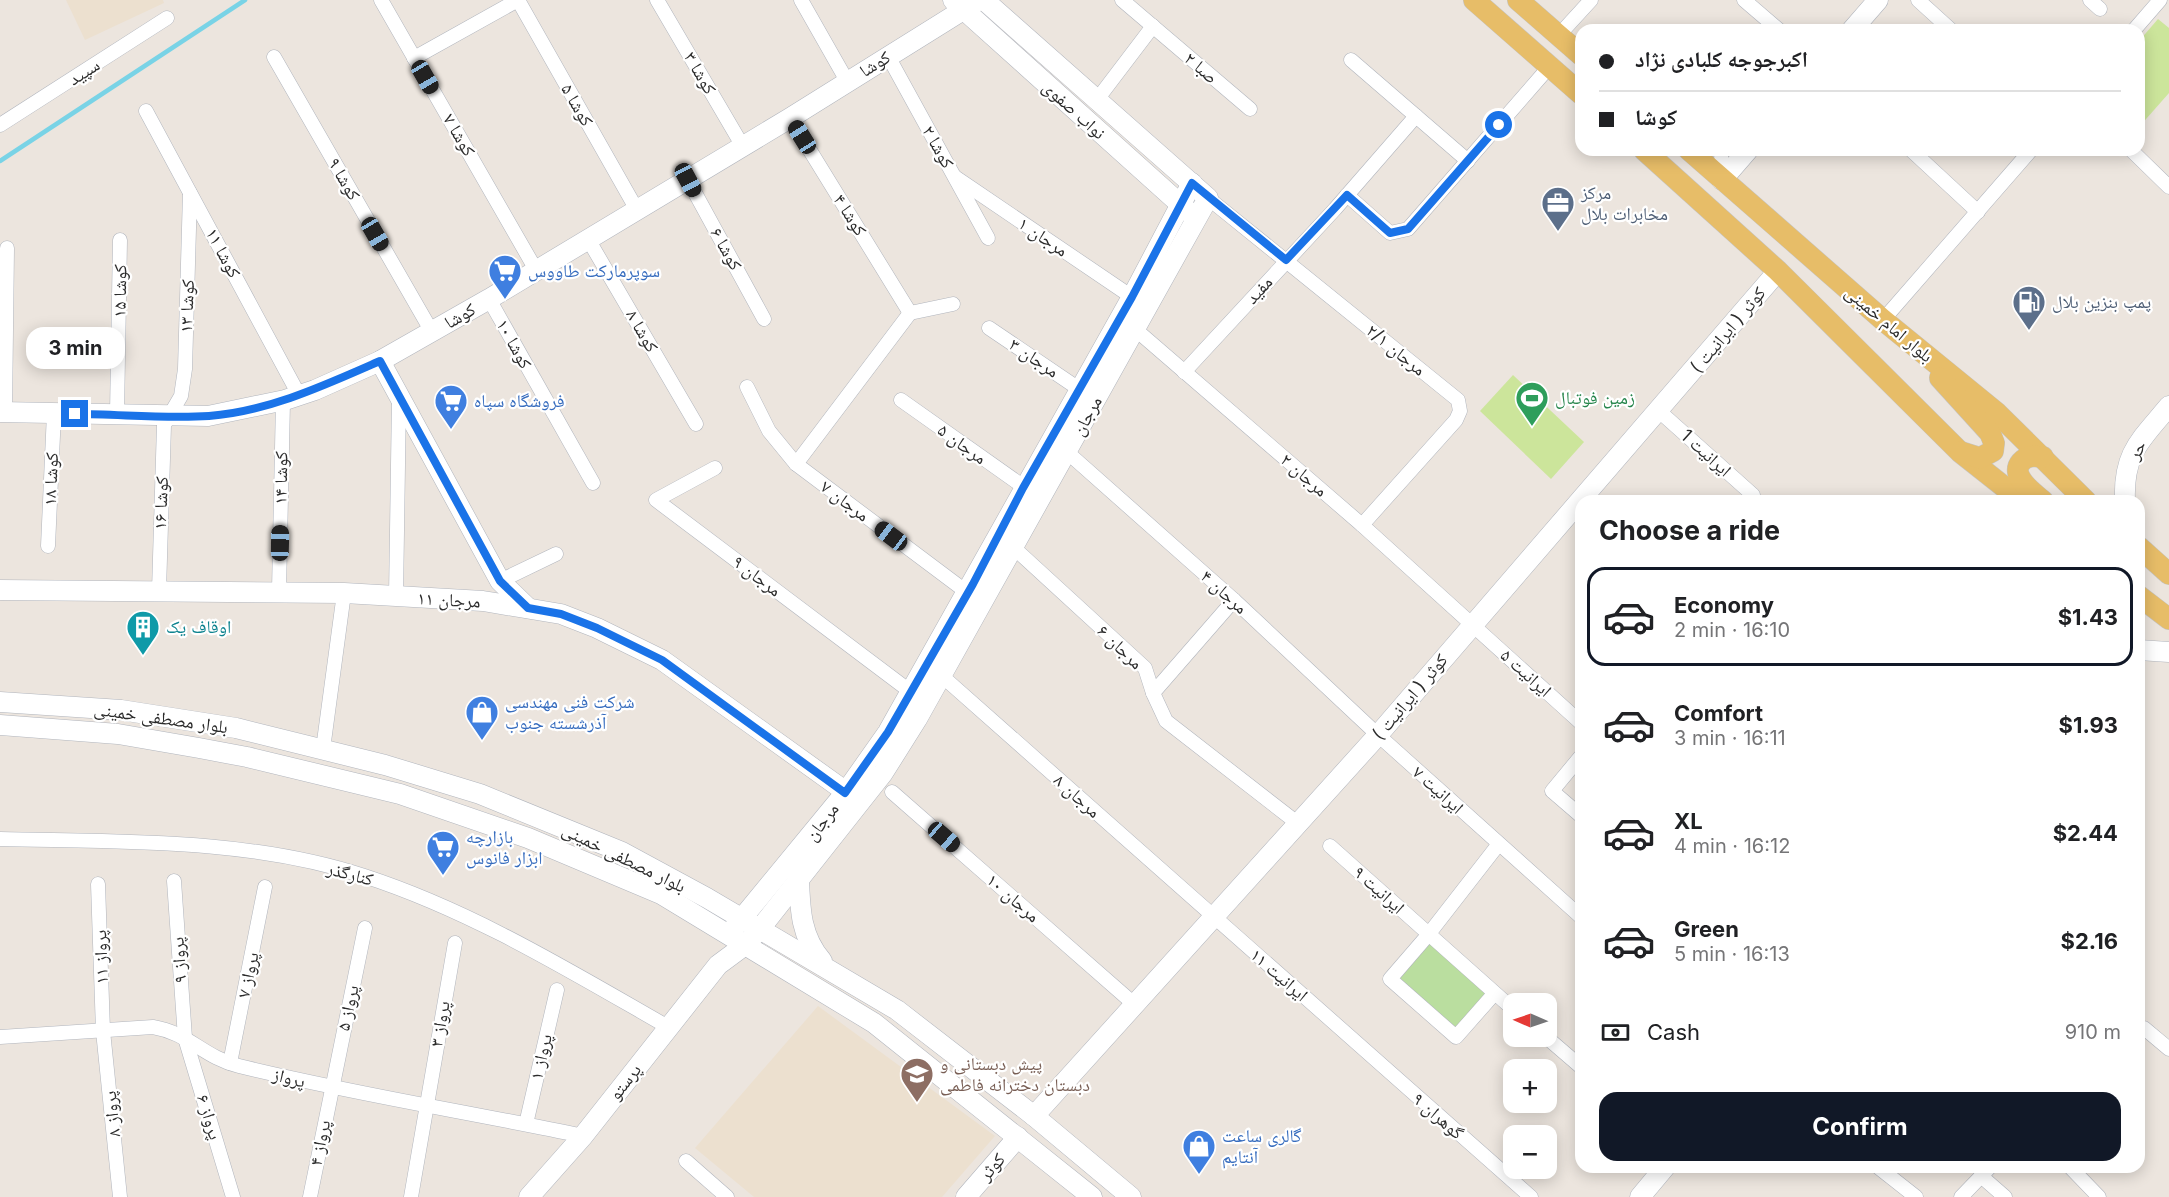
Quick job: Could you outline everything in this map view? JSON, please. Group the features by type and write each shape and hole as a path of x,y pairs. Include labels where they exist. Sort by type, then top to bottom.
{"main road":[{"path":"1474,0 1575,89"},
{"path":"1518,0 1575,50"},
{"name":"بلوار امام خمینی","path":"1651,156 1778,271 1960,452 2014,495"},
{"name":"بلوار امام خمینی","path":"1696,156 1883,320 1997,413 2080,495"},
{"path":"1931,360 1942,383 1990,433 1994,442 1993,451 1980,458 1960,452"},
{"path":"2036,495 2025,486 2017,473 2023,459 2031,455 2043,457"},
{"path":"2145,552 2169,574"},
{"path":"2145,601 2169,619"}],"street":[{"name":"کوشا ۷","path":"381,0 536,270"},
{"path":"414,58 518,0"},
{"name":"کوشا ۵","path":"518,0 637,210"},
{"name":"کوشا ۳","path":"657,0 742,146"},
{"path":"801,0 847,81"},
{"name":"نواب صفوی","path":"984,0 1208,198"},
{"name":"صبا ۲","path":"1122,0 1250,109"},
{"path":"1559,35 1591,0"},
{"path":"1744,0 1772,24"},
{"path":"1857,24 1878,0"},
{"path":"1918,0 1944,24"},
{"path":"2139,24 2160,0"},
{"name":"کوشا","path":"3,412 208,416 291,398 380,361 489,299 790,118 888,56 965,3"},
{"name":"نواب صفوی","path":"965,3 1180,205 1197,218"},
{"name":"سپید","path":"0,125 167,18"},
{"path":"1096,101 1153,26"},
{"name":"کوشا ۲","path":"888,56 988,238"},
{"name":"کوشا ۹","path":"274,57 432,332"},
{"path":"1351,60 1468,161"},
{"path":"1347,195 1390,233 1408,229 1550,66"},
{"name":"کوشا ۱۱","path":"146,111 190,193 291,398"},
{"name":"مفید","path":"1184,372 1335,209 1416,116"},
{"name":"کوشا ۴","path":"790,118 910,313"},
{"path":"1721,156 1722,180"},
{"path":"1722,180 1743,156"},
{"path":"1917,156 1978,212"},
{"path":"1883,320 2026,156"},
{"path":"2137,156 2169,187"},
{"name":"مرجان ۱","path":"955,177 1132,297"},
{"name":"کوشا ۶","path":"688,180 764,319"},
{"name":"مرجان","path":"718,965 745,945 759,930 799,879 852,797 1132,297 1192,183"},
{"name":"کوشا ۱۳","path":"168,415 181,396 185,369 190,193"},
{"name":"مرجان","path":"728,935 852,797 883,773 942,676 1208,198"},
{"name":"مرجان ۲/۱","path":"1208,198 1458,400 1460,411 1456,420 1362,525"},
{"name":"کوشا ۸","path":"588,239 696,424"},
{"name":"کوشا ۱۵","path":"117,414 120,240"},
{"path":"3,412 7,248"},
{"name":"کوثر ( ایرانیت )","path":"1588,495 1778,271"},
{"name":"کوشا ۱۰","path":"489,299 593,483"},
{"path":"796,464 910,313 954,304"},
{"name":"مرجان ۳","path":"988,328 1079,389"},
{"name":"مرجان ۲","path":"1135,329 1362,525 1472,624"},
{"path":"380,361 500,581 528,608"},
{"name":"مرجان ۷","path":"747,387 769,431 796,464 968,593"},
{"path":"396,597 399,394"},
{"name":"کوشا ۱۴","path":"279,591 291,398"},
{"name":"مرجان ۵","path":"900,400 1023,488 1041,498"},
{"name":"حر","path":"2125,495 2124,478 2132,451 2169,406"},
{"name":"ایرانیت 1","path":"1659,411 1753,495"},
{"name":"کوشا ۱۸","path":"48,546 54,413"},
{"name":"کوشا ۱۶","path":"159,591 164,425 168,415"},
{"name":"مرجان ۴","path":"1067,452 1234,600 1378,735"},
{"name":"مرجان ۹","path":"715,468 656,500 911,692"},
{"name":"کوثر ( ایرانیت )","path":"1034,1116 1296,822 1378,735 1472,624 1575,509"},
{"name":"مرجان ۶","path":"1014,548 1145,668 1152,693 1166,721 1296,822"},
{"path":"500,581 556,554"},
{"name":"مرجان ۱۱","path":"0,590 344,593 483,601 561,614 597,628 662,660 852,797"},
{"path":"323,749 344,593"},
{"path":"1152,693 1234,600"},
{"name":"ایرانیت ۵","path":"1472,624 1575,718"},
{"path":"2145,650 2169,652"},
{"name":"مرجان ۸","path":"942,676 1212,916"},
{"name":"بلوار مصطفی خمینی","path":"0,702 120,710 236,728 385,765 480,794 622,852 897,1010 1034,1116 1131,1197"},
{"name":"بلوار مصطفی خمینی","path":"0,725 118,734 176,744 247,757 400,794 528,838 661,894 874,1023 1092,1197"},
{"name":"ایرانیت ۷","path":"1378,735 1575,912"},
{"path":"1575,763 1552,791 1575,811"},
{"name":"مرجان ۱۰","path":"892,792 1134,1004"},
{"name":"کنارگذر","path":"0,839 172,844 274,855 363,876 468,919 563,967 668,1027"},
{"path":"1494,994 1456,1037 1390,979 1428,935 1498,845"},
{"name":"ایرانیت ۹","path":"1330,846 1503,1001"},
{"path":"799,879 805,936 811,949 830,970"},
{"name":"پرواز ۹","path":"174,881 185,1038"},
{"name":"پرواز ۱۱","path":"98,884 103,1031"},
{"name":"پرواز ۷","path":"230,1063 266,887"},
{"name":"ایرانیت ۱۱","path":"1212,916 1346,1034"},
{"name":"پرواز ۵","path":"331,1088 365,928"},
{"path":"718,965 728,935"},
{"name":"پرواز ۳","path":"411,1197 455,943"},
{"name":"پرستو","path":"529,1197 583,1136 718,965"},
{"name":"پرواز ۱","path":"526,1124 557,990"},
{"name":"پرواز","path":"0,1037 153,1027 175,1032 210,1057 230,1063 331,1088 583,1136"},
{"path":"2145,1029 2169,1049"},
{"name":"پرواز ۸","path":"103,1031 120,1197"},
{"name":"گوهران ۹","path":"1346,1034 1531,1197"},
{"name":"پرواز ۶","path":"185,1038 233,1197"},
{"path":"1557,1046 1575,1062"},
{"name":"پرواز ۴","path":"310,1197 331,1088"},
{"name":"کوثر","path":"966,1197 1018,1137"},
{"path":"686,1161 728,1197"},
{"path":"1640,1197 1660,1173"},
{"path":"1886,1173 1916,1197"},
{"path":"1960,1197 1985,1173"},
{"path":"1987,1173 2005,1197"},
{"path":"2076,1173 2099,1197"}],"shaded area":[{"path":"66,0 163,0 164,3 85,40"},
{"path":"818,1006 995,1136 942,1197 754,1197 695,1148"}],"green space":[{"path":"2158,19 2169,28 2169,93 2145,120 2145,34"},
{"name":"زمین فوتبال","path":"1513,375 1584,442 1551,479 1480,411"},
{"path":"1429,943 1486,994 1455,1029 1398,979"}],"waterway":[{"path":"0,161 245,0"}],"place":[{"name":"مرکز مخابرات بلال","path":"1558,232"},
{"name":"سوپرمارکت طاووس","path":"505,300"},
{"name":"پمپ بنزین بلال","path":"2029,331"},
{"name":"زمین فوتبال","path":"1532,427"},
{"name":"فروشگاه سپاه","path":"451,430"},
{"name":"اوقاف یک","path":"143,656"},
{"name":"شرکت فنی مهندسی آذرشسته جنوب","path":"482,741"},
{"name":"بازارچه ابزار فانوس","path":"443,876"},
{"name":"پیش دبستانی و دبستان دخترانه فاطمی","path":"917,1103"},
{"name":"گالری ساعت آنتایم","path":"1199,1175"}],"route":[{"path":"75,414 208,416 238,411 315,390 380,361 500,581 528,608 561,614 597,628 662,660 845,793 888,732 973,584 1023,488 1132,297 1192,183 1286,260 1347,195 1390,233 1408,229 1499,125"}]}
